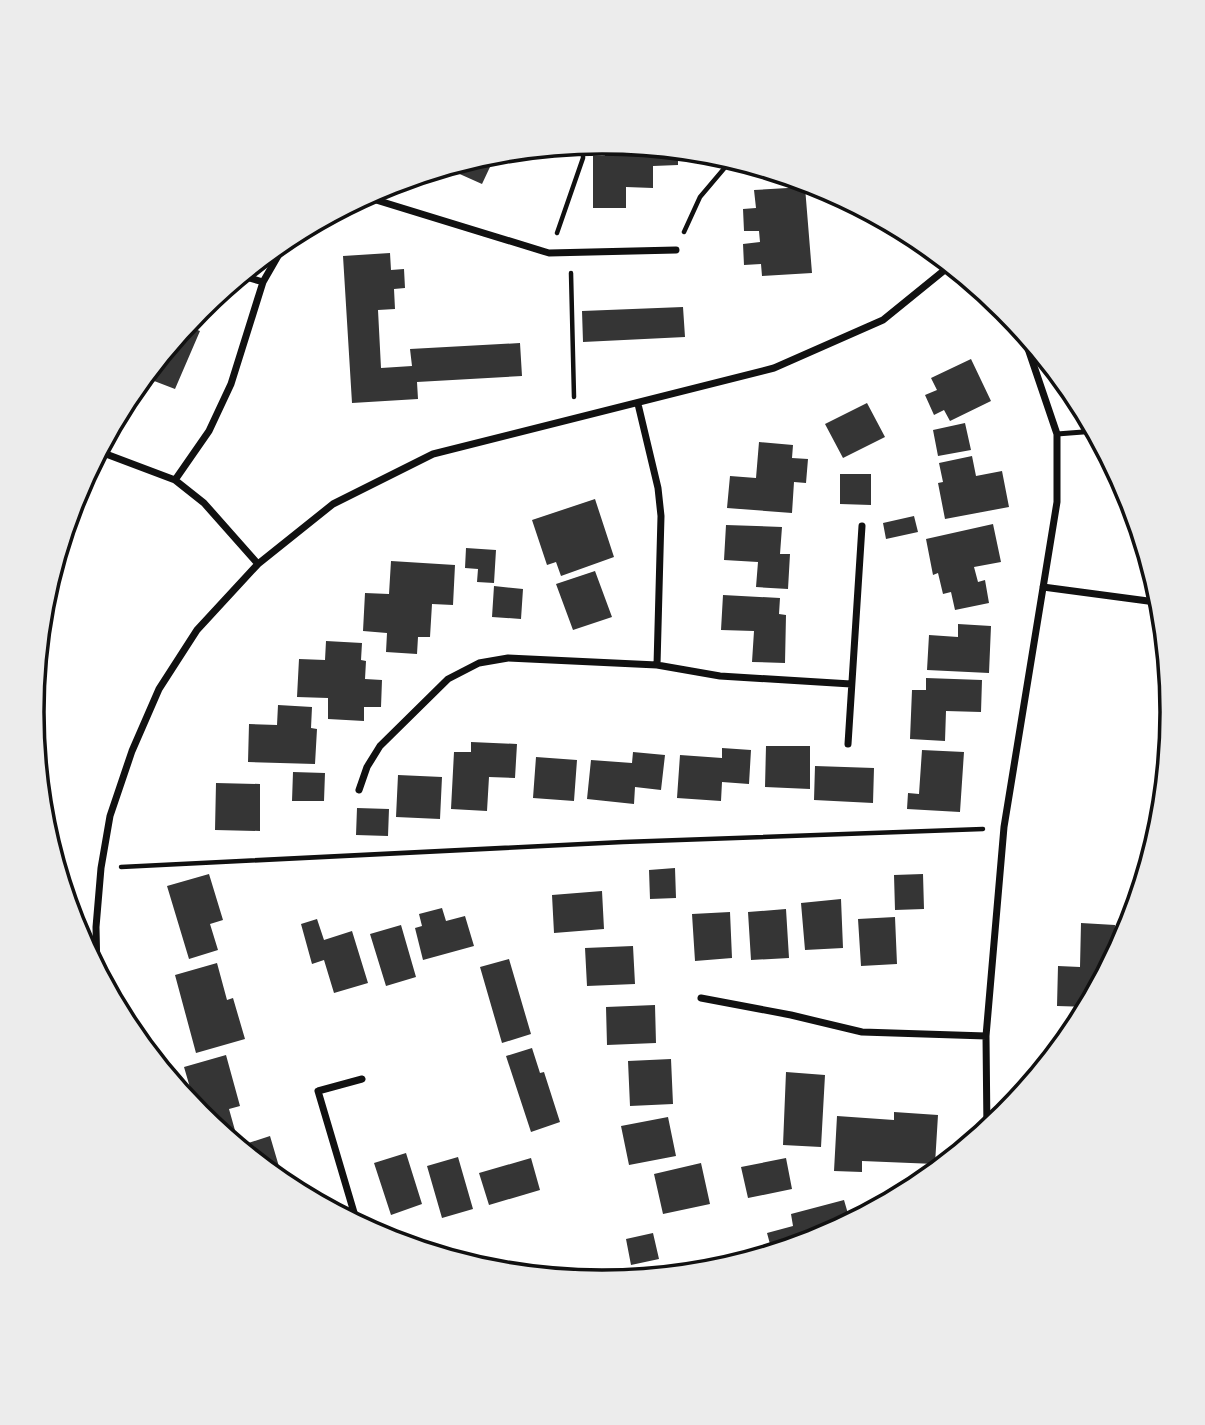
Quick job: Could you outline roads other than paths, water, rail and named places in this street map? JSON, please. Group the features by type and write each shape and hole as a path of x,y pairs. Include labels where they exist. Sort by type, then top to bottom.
{"street":[{"path":"378,201 549,253 676,250"},
{"path":"175,480 209,431 232,384 263,282 276,259"},
{"path":"96,950 101,868 110,816 132,751 159,689 197,630 258,564 333,504 433,454 774,368 883,320 944,270"},
{"path":"251,278 263,282"},
{"path":"987,1118 986,1036 1005,825 1058,502 1057,434 1029,351"},
{"path":"638,404 658,488 661,516 657,665"},
{"path":"107,455 175,480 204,503 258,564"},
{"path":"848,744 862,526"},
{"path":"1043,587 1151,602"},
{"path":"359,790 367,767 380,746 448,679 479,663 508,658 657,665 720,676 851,684"},
{"path":"701,998 862,1032 986,1036"},
{"path":"354,1214 318,1091 362,1079"}],"lane":[{"path":"1057,434 1085,432"}]}
